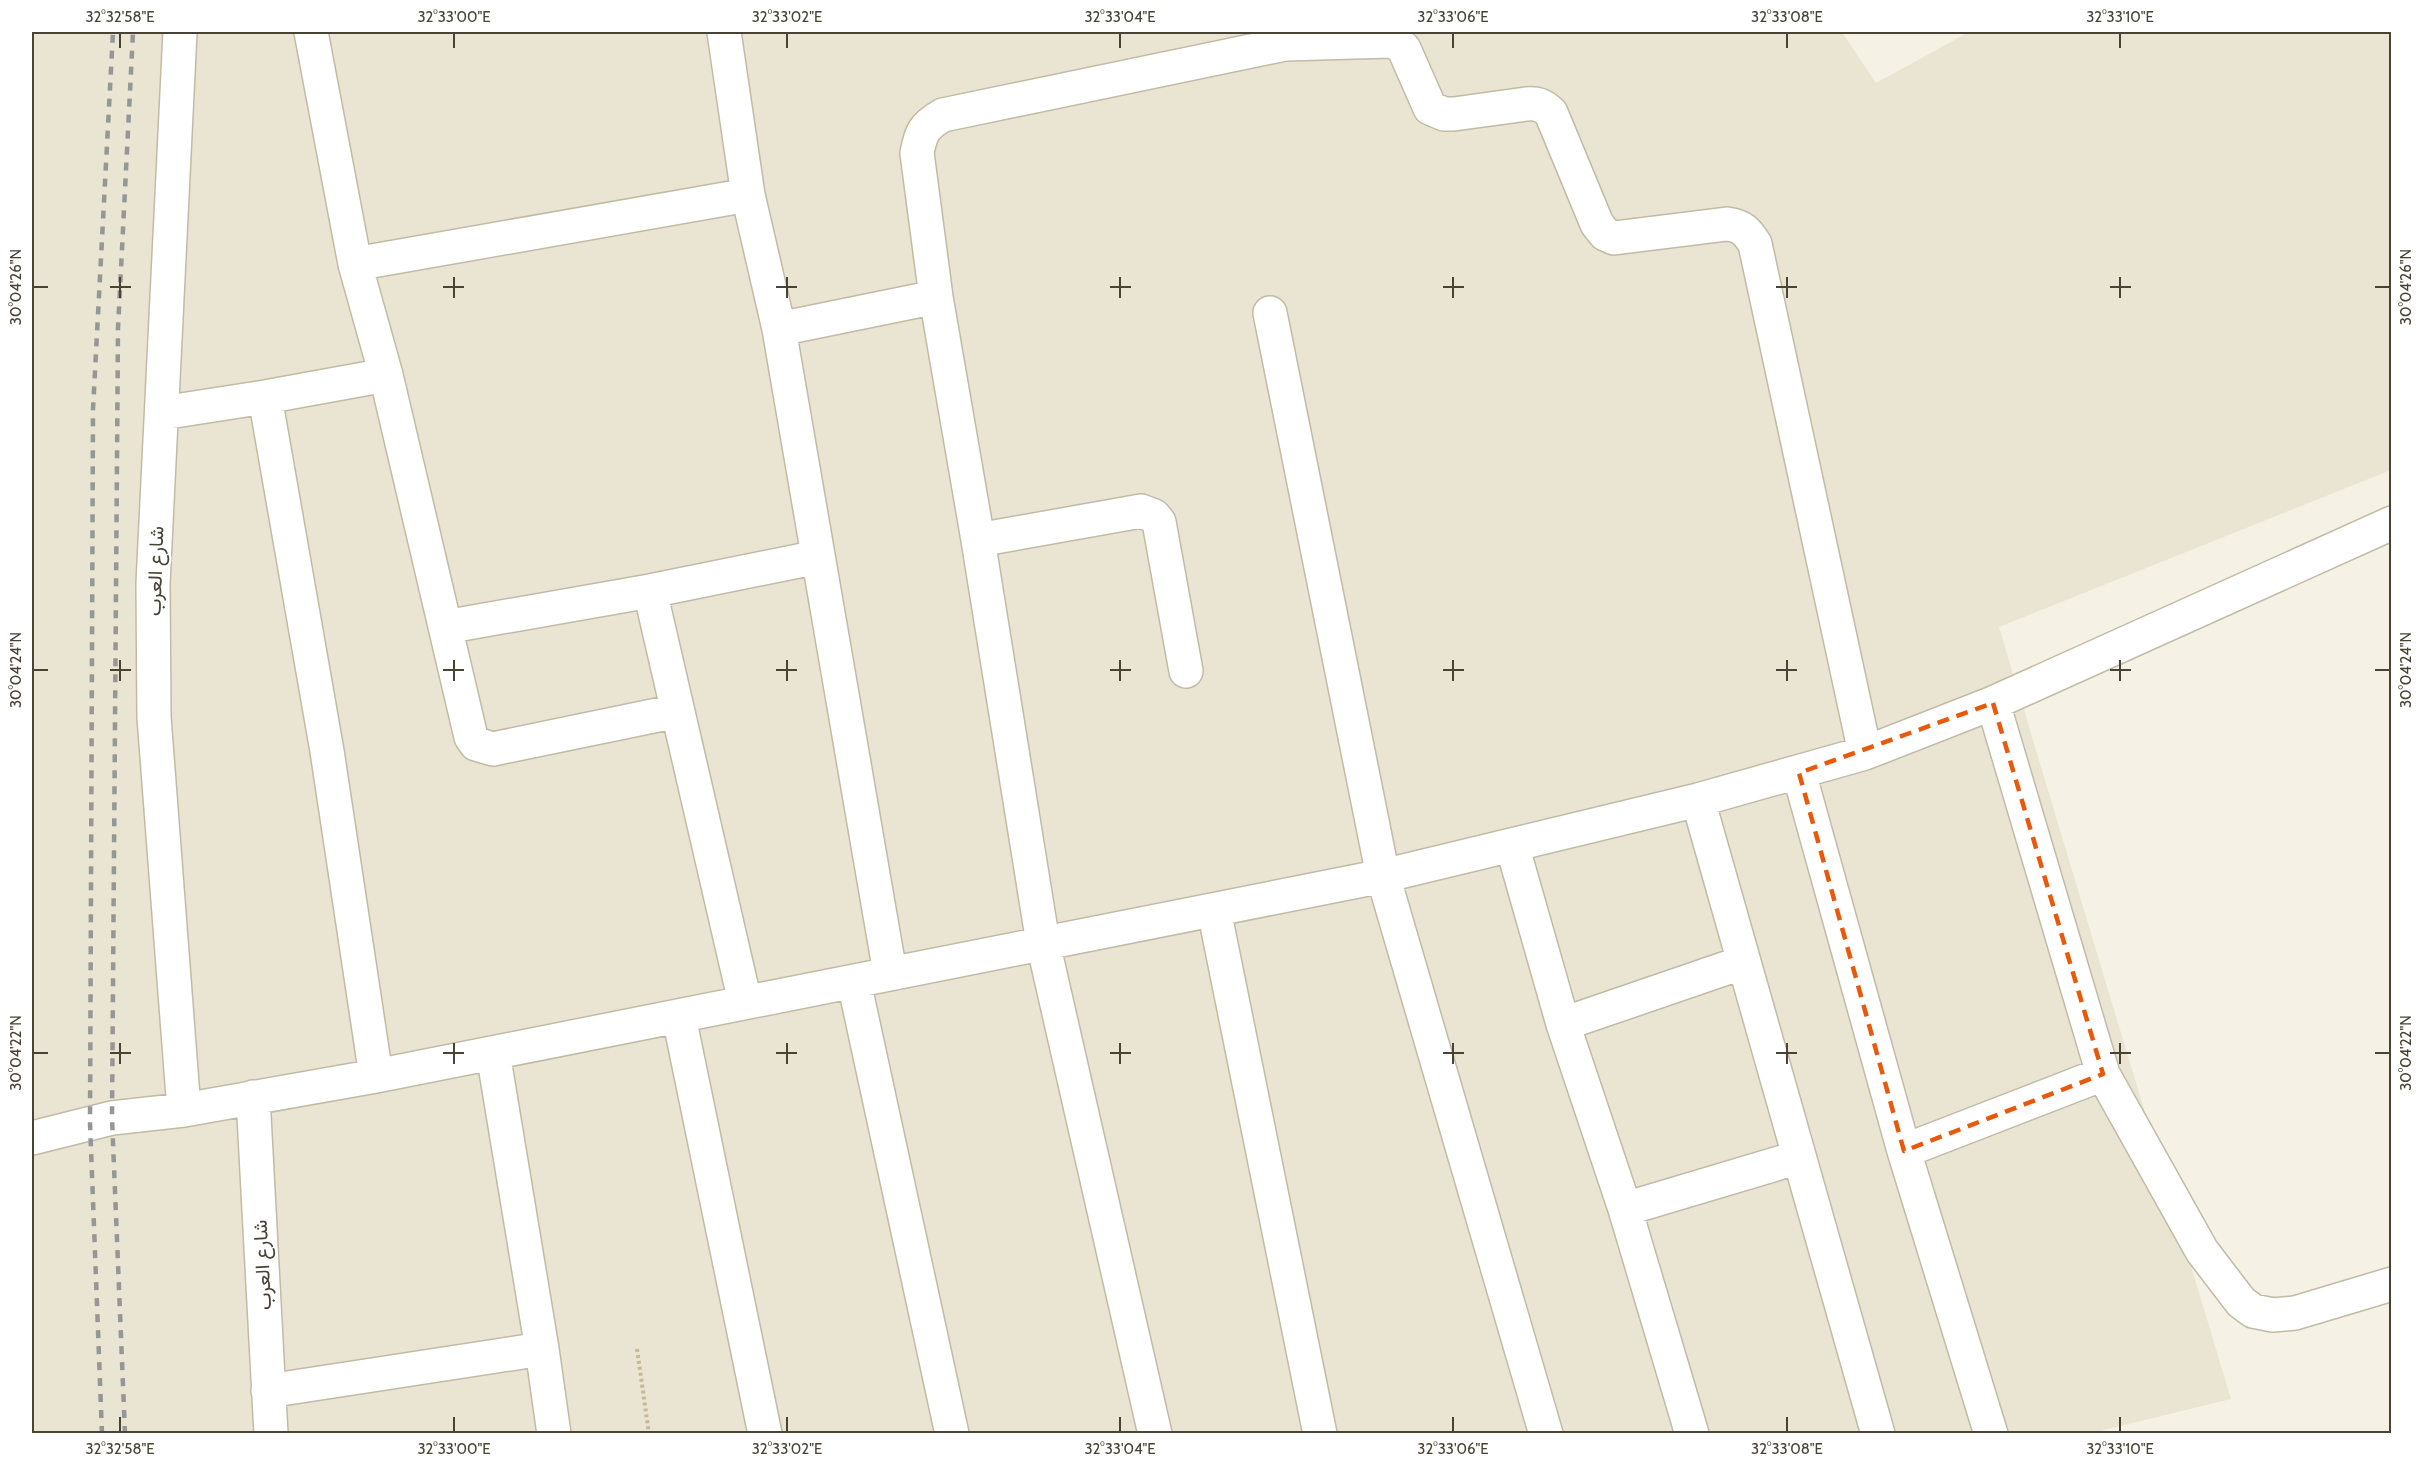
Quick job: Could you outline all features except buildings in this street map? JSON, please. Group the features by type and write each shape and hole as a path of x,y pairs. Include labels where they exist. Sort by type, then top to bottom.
{"street":[{"name":"شارع العرب","path":"180,32 153,584 154,717 184,1110"},
{"path":"724,32 748,195 779,329 890,973"},
{"path":"318,33 355,264 386,375 471,737 483,748 493,749 677,711"},
{"path":"1155,1434 1043,943 936,297 917,153 920,137 928,124 943,115 1283,38 1390,41 1404,49 1430,108 1444,114 1536,103 1545,106 1551,113 1597,224 1605,234 1614,238 1727,224 1739,226 1748,233 1755,244 1865,753"},
{"path":"355,264 748,195"},
{"path":"779,329 936,297"},
{"path":"1270,313 1383,876 1546,1434"},
{"path":"162,413 265,398 386,375"},
{"path":"265,398 327,751 376,1076"},
{"path":"978,540 1141,511 1154,516 1159,522 1186,671"},
{"path":"32,1138 112,1118 184,1110 376,1076 1383,876 1698,800 1865,753 1993,703 2391,523"},
{"path":"445,627 650,591 818,557"},
{"path":"650,591 745,1002"},
{"path":"1993,703 2103,1074 2202,1251 2241,1302 2253,1311 2273,1315 2295,1313 2391,1284"},
{"path":"1799,773 1904,1151 1991,1434"},
{"path":"1698,800 1878,1434"},
{"path":"1512,845 1563,1024 1625,1209 1692,1434"},
{"path":"1214,910 1320,1434"},
{"path":"1563,1024 1744,962"},
{"path":"854,982 952,1434"},
{"path":"679,1017 765,1434"},
{"path":"493,1053 543,1349 554,1434"},
{"path":"1904,1151 2103,1074"},
{"name":"شارع العرب","path":"253,1097 271,1434"},
{"path":"1625,1209 1799,1158"},
{"path":"268,1391 543,1349"}],"path":[{"path":"637,1349 650,1434"}],"highlighted area":[{"path":"1993,703 2103,1074 1904,1151 1799,773"}],"shaded area":[{"path":"32,32 1842,32 1876,83 1969,32 2391,32 2391,470 1999,627 2231,1399 2088,1434 32,1433"}],"railway":[{"path":"102,1434 90,1123 93,409 113,32"},
{"path":"125,1434 112,1118 118,328 133,32"}]}
